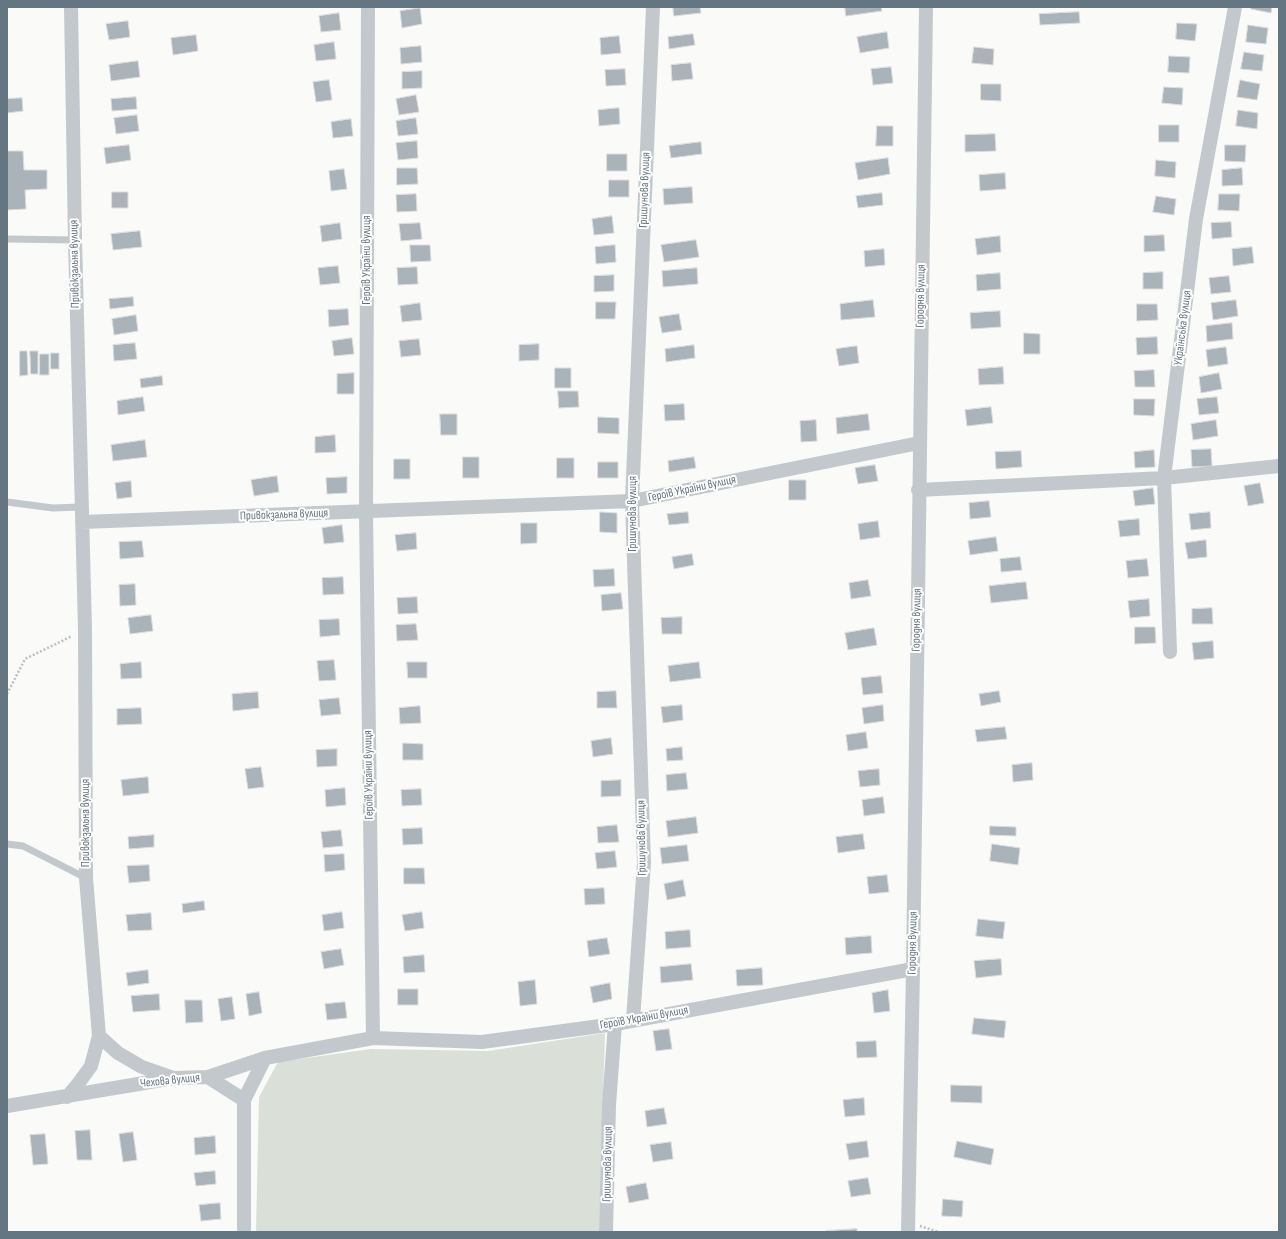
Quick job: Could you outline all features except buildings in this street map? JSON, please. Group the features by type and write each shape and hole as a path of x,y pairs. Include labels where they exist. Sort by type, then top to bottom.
{"street":[{"name":"Привокзальна вулиця","path":"68,1097 91,1066 99,1036 86,878 85,629 75,240 71,7"},
{"name":"Героїв України вулиця","path":"368,7 366,512 372,1038"},
{"name":"Гришунова вулиця","path":"633,1020 644,863 632,501 652,7"},
{"name":"Городня вулиця","path":"908,1227 926,7"},
{"name":"Українська вулиця","path":"1170,652 1164,478 1196,219 1235,7"},
{"name":"Героїв України вулиця","path":"366,512 632,501 919,443"},
{"path":"918,490 1164,478 1279,466"},
{"name":"Привокзальна вулиця","path":"83,522 366,512"},
{"name":"Героїв України вулиця","path":"208,1077 265,1058 372,1038 482,1042 615,1024 913,969"},
{"name":"Гришунова вулиця","path":"606,1232 609,1105 615,1024"},
{"path":"99,1036 118,1053 142,1067 174,1078"},
{"path":"244,1232 244,1100 265,1058"},
{"name":"Чехова вулиця","path":"7,1106 68,1097 174,1078 208,1077 244,1100"}],"lane":[{"path":"7,239 75,240"},
{"path":"7,502 53,508 81,506"},
{"path":"7,844 23,846 86,878"}],"path":[{"path":"7,694 25,659 85,629"},
{"path":"908,1227 939,1232"}],"shaded area":[{"path":"605,1033 599,1232 256,1232 259,1097 278,1062 371,1049 488,1051"}]}
